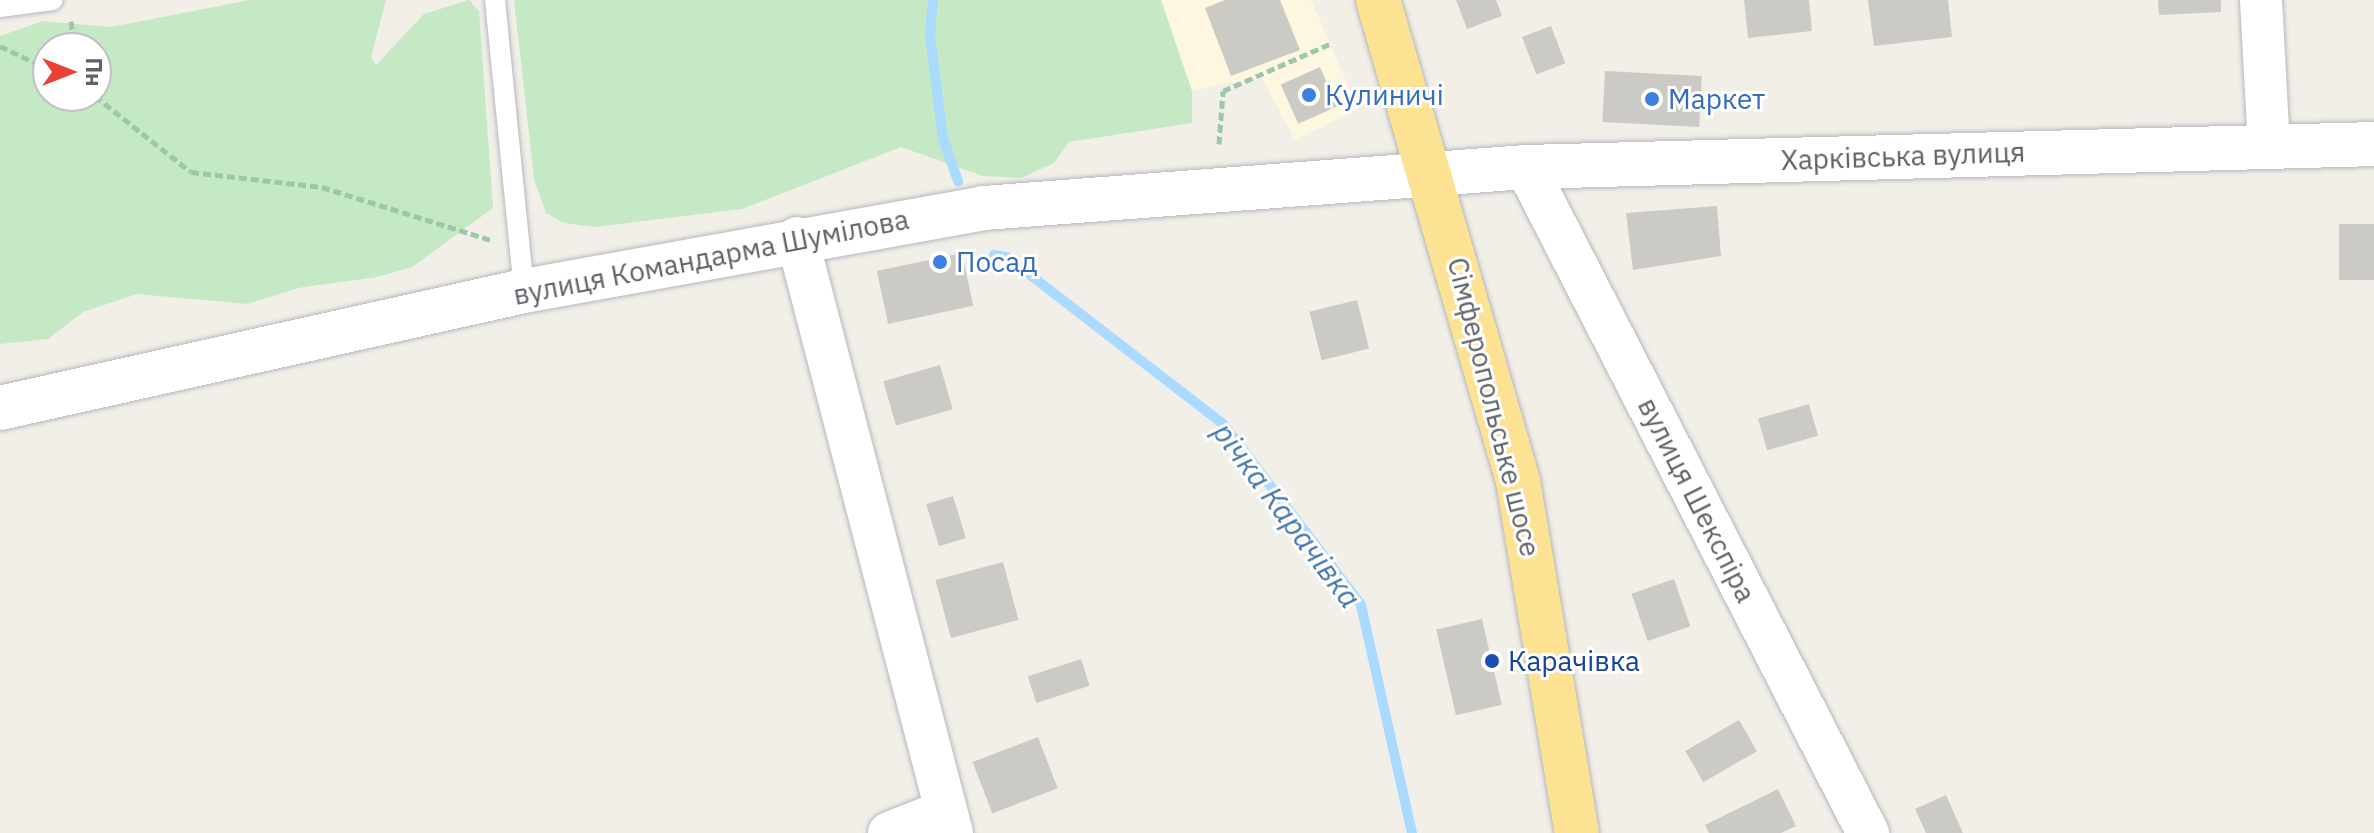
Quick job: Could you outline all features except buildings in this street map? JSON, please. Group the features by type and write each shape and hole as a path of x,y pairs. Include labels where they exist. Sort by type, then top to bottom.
{"highway":[{"name":"Сімферопольське шосе","path":"1378,0 1433,172 1529,531 1577,833"}],"street":[{"path":"2261,0 2269,146"},
{"name":"Харківська вулиця","path":"1433,172 2374,144"},
{"name":"вулиця Шекспіра","path":"1526,167 1868,833"},
{"name":"вулиця Командарма Шумілова","path":"0,408 524,291 797,238 984,208 1433,172"},
{"path":"797,238 947,822 889,833"}],"lane":[{"path":"495,0 524,291"},
{"path":"0,7 61,6"}],"path":[{"path":"61,6 70,32"},
{"path":"1219,144 1223,91 1332,43"},
{"path":"0,46 32,61"},
{"path":"112,109 191,172 322,187 520,248"}],"shaded area":[{"path":"1161,0 1311,0 1358,109 1295,140 1261,76 1192,91"}],"green space":[{"path":"250,0 386,0 371,57 376,65 424,14 469,0 479,11 493,208 412,267 377,277 298,288 248,304 137,294 83,312 48,339 0,344 0,36 43,21 111,27"},
{"path":"514,0 1161,0 1192,91 1192,123 1069,142 1054,163 1021,178 983,176 901,147 742,209 594,227 564,223 546,213 534,179"}],"waterway":[{"name":"річка Карачівка","path":"933,0 930,34 943,138 958,181"},
{"name":"річка Карачівка","path":"994,255 1007,257 1224,425 1361,605 1412,833"}],"place":[{"name":"Кулиничі","path":"1309,95"},
{"name":"Маркет","path":"1652,99"},
{"name":"Посад","path":"940,262"},
{"name":"Карачівка","path":"1492,661"}]}
